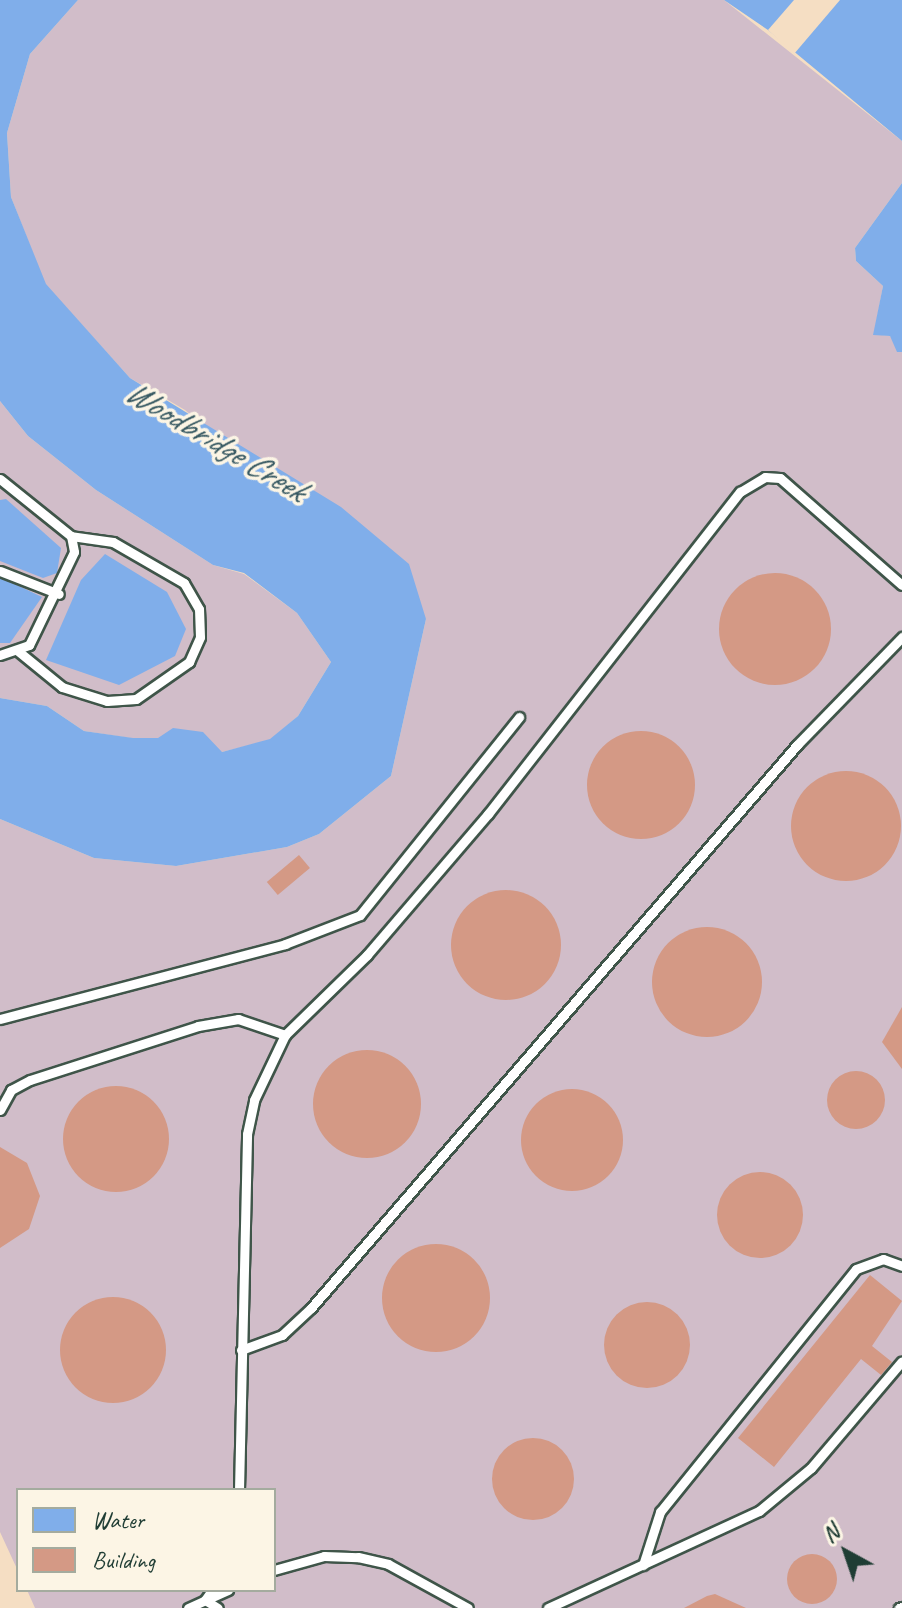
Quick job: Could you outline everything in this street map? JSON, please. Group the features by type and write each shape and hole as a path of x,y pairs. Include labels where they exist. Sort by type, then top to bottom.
{"lane":[{"path":"239,1488 247,1134 254,1100 285,1035 367,955 488,814 740,492 765,477 780,478 902,585"},
{"path":"0,479 71,536 113,542 184,583 199,609 200,637 189,662 136,699 107,701 62,687 18,651"},
{"path":"0,655 29,645 59,594 74,552 71,536"},
{"path":"0,571 59,594"},
{"path":"241,1350 282,1335 311,1308 797,745 902,637"},
{"path":"0,1019 285,944 360,915 519,717"},
{"path":"0,1110 11,1090 30,1080 198,1026 238,1019 285,1035"},
{"path":"643,1565 660,1512 856,1269 883,1259 902,1266"},
{"path":"548,1608 759,1511 811,1468 902,1361"},
{"path":"276,1569 324,1556 358,1557 388,1564 468,1608"},
{"path":"205,1600 211,1592"},
{"path":"188,1608 223,1592"},
{"path":"205,1600 218,1608"}],"shaded area":[{"path":"78,0 724,0 902,141 902,183 855,248 856,261 883,286 874,334 890,336 902,352 902,1608 35,1608 28,1592 276,1592 276,1488 16,1488 16,1567 0,1532 0,819 94,858 176,866 287,847 319,834 391,776 426,619 185,410 130,378 45,284 11,197 7,133 30,54"},
{"path":"0,401 28,436 96,490 213,565 244,574 297,613 331,662 298,716 270,740 222,752 84,731 47,706 0,698"}],"water":[{"name":"Woodbridge Creek","path":"0,0 78,0 30,54 7,133 11,197 46,284 130,378 341,507 409,564 426,619 391,776 319,834 287,847 176,866 94,858 0,819 0,698 47,706 84,731 133,738 158,738 173,728 203,732 222,752 270,739 298,716 331,662 297,613 244,573 213,565 96,490 28,436 0,401"},
{"path":"724,0 902,0 902,141 768,30"},
{"path":"902,183 902,352 897,352 890,336 873,335 883,286 856,261 855,248"},
{"path":"6,499 61,548 57,573 43,578 0,561 0,500"},
{"path":"105,554 167,592 186,629 175,656 119,685 46,660 81,580"},
{"path":"0,577 42,597 10,643 0,643"}],"pier":[{"path":"794,0 840,0 794,54 768,30"}],"building":[{"path":"775,573 796,577 815,589 827,608 831,629 827,650 815,669 796,681 775,685 754,681 735,669 723,650 719,629 723,608 735,589 754,577"},
{"path":"641,731 662,735 679,747 691,764 695,785 691,806 679,823 662,835 641,839 620,835 603,823 591,806 587,785 591,764 603,747 620,735"},
{"path":"846,771 867,775 885,787 897,805 901,826 897,847 885,865 867,877 846,881 825,877 807,865 795,847 791,826 795,805 807,787 825,775"},
{"path":"299,855 310,868 278,895 267,882"},
{"path":"506,890 527,894 545,906 557,924 561,945 557,966 545,984 527,996 506,1000 485,996 467,984 455,966 451,945 455,924 467,906 485,894"},
{"path":"707,927 728,931 746,943 758,961 762,982 758,1003 746,1021 728,1033 707,1037 686,1033 668,1021 656,1003 652,982 656,961 668,943 686,931"},
{"path":"902,1007 902,1069 882,1042"},
{"path":"367,1050 388,1054 405,1066 417,1083 421,1104 417,1125 405,1142 388,1154 367,1158 346,1154 329,1142 317,1125 313,1104 317,1083 329,1066 346,1054"},
{"path":"856,1071 876,1080 885,1100 876,1120 856,1129 836,1120 827,1100 836,1080"},
{"path":"116,1086 136,1090 153,1102 165,1119 169,1139 165,1159 153,1176 136,1188 116,1192 96,1188 79,1176 67,1159 63,1139 67,1119 79,1102 96,1090"},
{"path":"572,1089 601,1097 615,1111 623,1140 615,1169 601,1183 572,1191 543,1183 529,1169 521,1140 529,1111 543,1097"},
{"path":"0,1147 27,1163 40,1196 29,1229 0,1248"},
{"path":"760,1172 777,1175 791,1184 800,1198 803,1215 800,1232 791,1246 777,1255 760,1258 743,1255 729,1246 720,1232 717,1215 720,1198 729,1184 743,1175"},
{"path":"436,1244 466,1253 474,1260 481,1268 490,1298 481,1328 474,1336 466,1343 436,1352 406,1343 398,1336 391,1328 382,1298 391,1268 398,1260 406,1253"},
{"path":"870,1275 902,1301 872,1346 892,1362 881,1375 861,1359 774,1467 738,1438"},
{"path":"113,1297 133,1301 150,1313 162,1330 166,1350 162,1370 150,1387 133,1399 113,1403 93,1399 76,1387 64,1370 60,1350 64,1330 76,1313 93,1301"},
{"path":"647,1302 671,1309 683,1321 690,1345 683,1369 671,1381 647,1388 623,1381 611,1369 604,1345 611,1321 623,1309"},
{"path":"533,1438 549,1441 562,1450 571,1463 574,1479 571,1495 562,1508 549,1517 533,1520 517,1517 504,1508 495,1495 492,1479 495,1463 504,1450 517,1441"},
{"path":"812,1554 830,1561 837,1579 830,1597 812,1604 794,1597 787,1579 794,1561"},
{"path":"715,1594 746,1608 684,1608 707,1596"}]}
